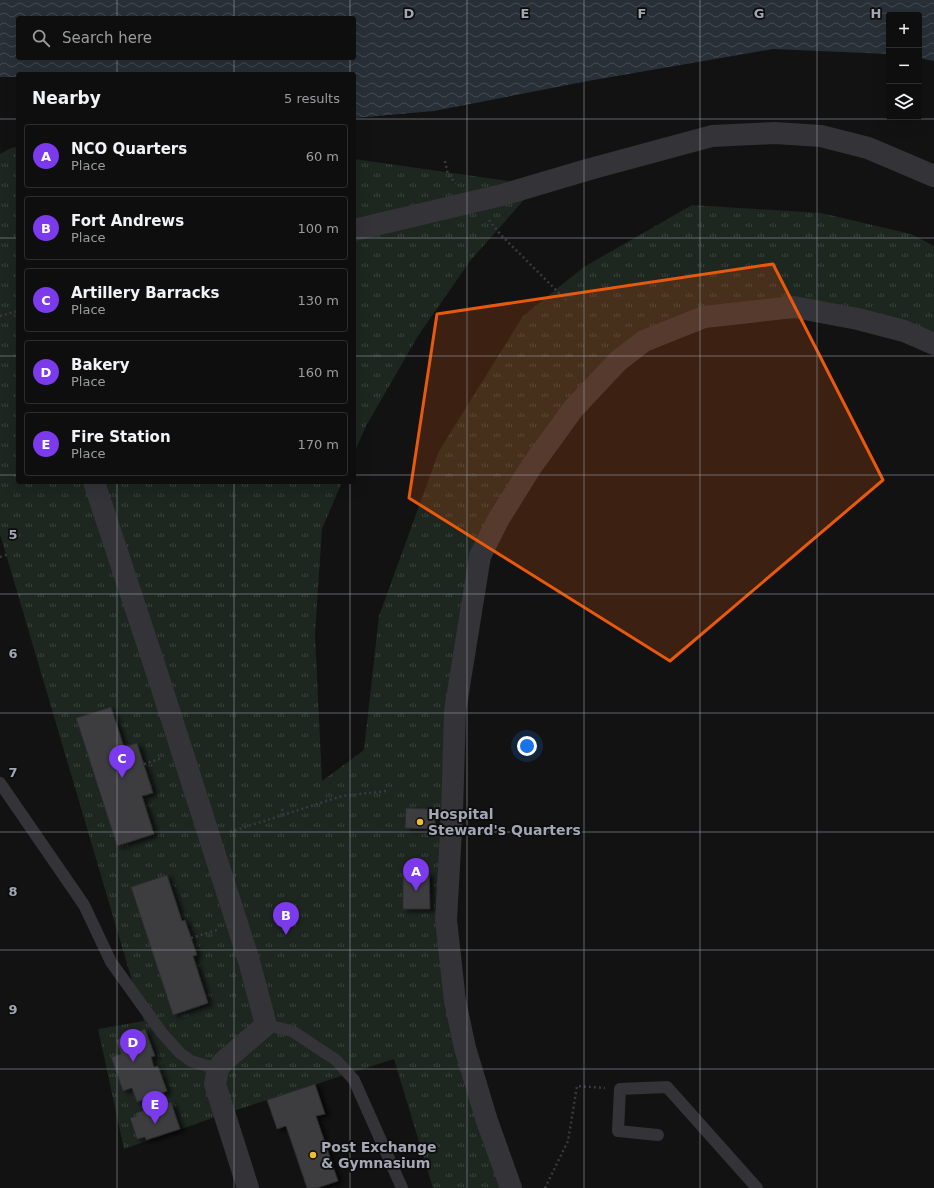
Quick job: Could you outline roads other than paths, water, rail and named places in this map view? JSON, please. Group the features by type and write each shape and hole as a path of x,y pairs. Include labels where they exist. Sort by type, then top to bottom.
{"street":[{"path":"356,230 502,195 590,169 712,136 776,133 820,136 868,148 934,176"},
{"path":"511,1188 487,1121 465,1048 455,1001 446,920 455,711 480,556 498,520 531,467 573,409 618,361 644,341 704,318 794,307 874,323 904,331 934,344"},
{"path":"95,484 249,961 266,1025 223,1062 218,1069 215,1084 248,1188"}],"lane":[{"path":"0,783 84,905 111,962 162,1033 180,1053 191,1061 218,1069"},
{"path":"266,1025 292,1031 336,1060 354,1080 402,1188"},
{"path":"658,1135 618,1130 620,1089 667,1087 757,1188"}],"water":[{"path":"0,0 934,0 934,61 922,59 922,12 886,12 886,54 773,49 588,81 434,111 356,118 356,72 16,72 16,77 0,77"}],"place":[{"name":"Artillery Barracks","path":"122,778"},
{"name":"Hospital Steward's Quarters","path":"420,822"},
{"name":"NCO Quarters","path":"416,891"},
{"name":"Fort Andrews","path":"286,935"},
{"name":"Bakery","path":"133,1062"},
{"name":"Fire Station","path":"155,1124"},
{"name":"Post Exchange & Gymnasium","path":"313,1155"}]}
